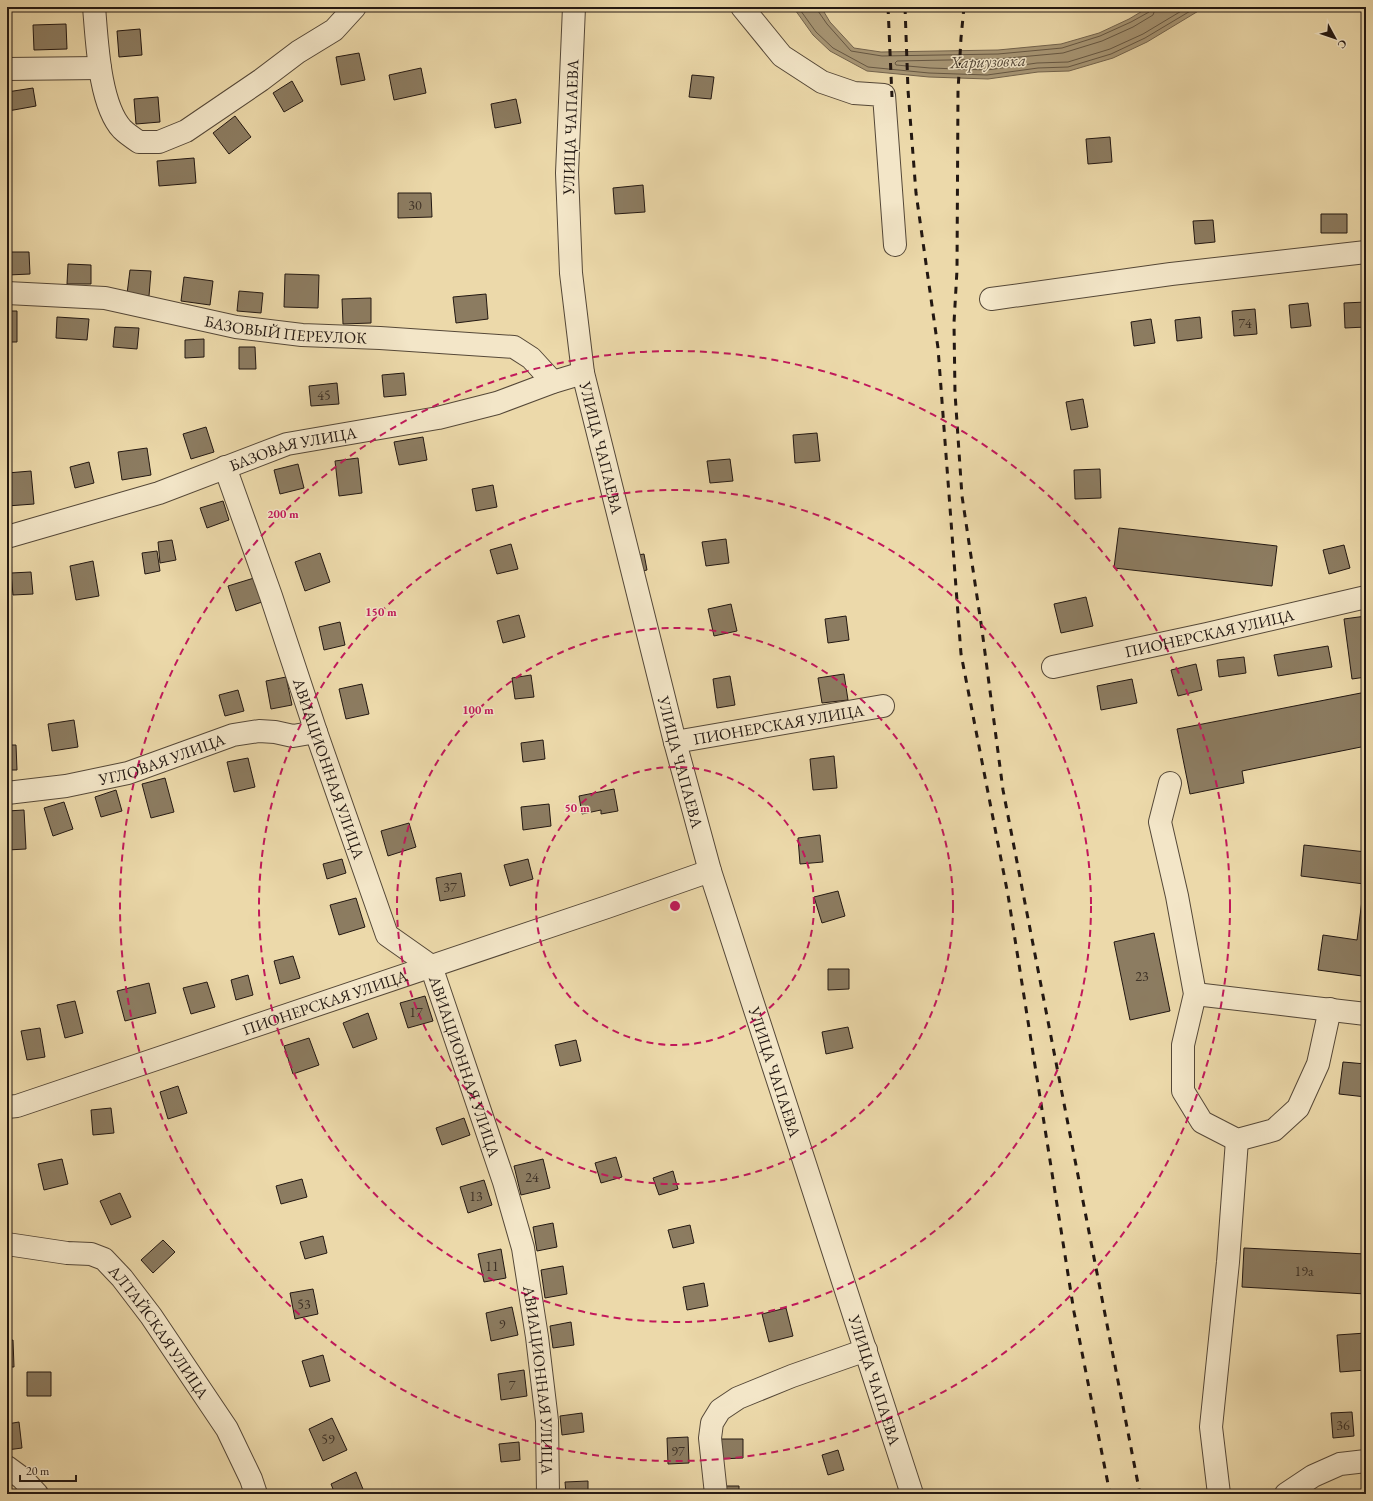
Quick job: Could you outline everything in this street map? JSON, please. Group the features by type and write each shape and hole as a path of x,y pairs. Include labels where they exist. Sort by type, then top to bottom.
{"street":[{"path":"94,7 100,68 110,108 122,128 139,142 159,142 186,131 261,80 298,52 334,30 355,7"},
{"name":"УЛИЦА ЧАПАЕВА","path":"574,7 566,173 571,273 583,374 675,742 710,871 912,1494"},
{"path":"742,7 782,56 822,82 854,93 884,95 895,245"},
{"path":"7,69 100,68"},
{"path":"991,299 1171,274 1366,252"},
{"name":"БАЗОВЫЙ ПЕРЕУЛОК","path":"7,293 105,298 236,327 302,335 388,338 514,347 531,358 553,382"},
{"name":"БАЗОВАЯ УЛИЦА","path":"7,537 159,493 287,444 438,418 497,403 553,382 583,374"},
{"name":"АВИАЦИОННАЯ УЛИЦА","path":"225,467 271,596 316,732 387,935 431,966 504,1182 523,1248 537,1336 547,1421 548,1494"},
{"name":"ПИОНЕРСКАЯ УЛИЦА","path":"1053,667 1207,634 1366,597"},
{"name":"ПИОНЕРСКАЯ УЛИЦА","path":"675,742 882,706"},
{"name":"УГЛОВАЯ УЛИЦА","path":"7,793 66,786 128,773 233,735 259,731 276,732 294,736 316,732"},
{"path":"1170,783 1160,822 1195,994 1183,1045 1183,1091 1202,1122 1237,1140 1274,1130 1298,1108 1318,1064 1330,1008"},
{"name":"ПИОНЕРСКАЯ УЛИЦА","path":"7,1107 17,1106 710,871"},
{"path":"1195,994 1330,1008 1366,1014"},
{"path":"1219,1494 1211,1427 1228,1262 1237,1140"},
{"name":"АЛТАЙСКАЯ УЛИЦА","path":"7,1244 67,1253 91,1254 104,1260 122,1278 151,1316 227,1429 251,1479 256,1494"},
{"path":"716,1494 710,1438 712,1423 720,1410 738,1398 792,1376 866,1350"},
{"path":"1286,1494 1313,1476 1340,1464 1366,1461"},
{"path":"7,1467 22,1478 37,1494"}],"water":[{"name":"Хариузовка","path":"793,7 821,7 830,22 854,48 881,52 998,50 1061,44 1099,33 1129,19 1149,7 1205,7 1147,42 1113,58 1069,71 1038,72 988,79 929,77 867,71 830,51 813,35"}],"building":[{"path":"66,24 67,49 34,50 33,25"},
{"path":"140,29 142,55 119,57 117,31"},
{"path":"359,53 365,80 341,85 336,57"},
{"path":"421,68 426,93 394,100 389,75"},
{"path":"692,75 714,77 711,99 689,97"},
{"path":"292,81 303,101 284,112 273,93"},
{"path":"33,88 36,106 8,111 7,92"},
{"path":"158,97 160,122 136,124 134,99"},
{"path":"516,99 521,123 495,128 491,104"},
{"path":"235,116 251,137 229,154 213,133"},
{"path":"1110,137 1112,162 1088,164 1086,139"},
{"path":"194,158 196,183 159,186 157,161"},
{"path":"643,185 645,212 615,214 613,188"},
{"path":"398,193 431,193 432,217 398,218"},
{"path":"1321,214 1347,214 1347,233 1321,233"},
{"path":"1213,220 1215,242 1195,244 1193,221"},
{"path":"8,252 29,252 30,274 8,275"},
{"path":"68,264 91,265 91,284 67,284"},
{"path":"130,270 151,271 149,296 127,294"},
{"path":"285,274 319,275 318,308 284,307"},
{"path":"184,277 213,281 210,305 181,301"},
{"path":"239,291 263,293 261,313 237,311"},
{"path":"486,294 488,319 456,323 453,297"},
{"path":"371,298 371,323 343,324 342,299"},
{"path":"1366,302 1366,327 1345,328 1344,303"},
{"path":"1308,303 1311,326 1291,328 1289,305"},
{"path":"1255,309 1257,334 1234,336 1232,311"},
{"path":"7,311 17,311 17,342 7,342"},
{"path":"57,317 89,319 87,340 56,338"},
{"path":"1200,317 1202,338 1177,341 1175,320"},
{"path":"1151,319 1155,343 1134,346 1131,322"},
{"path":"115,327 139,328 137,349 113,347"},
{"path":"204,339 204,357 185,358 185,340"},
{"path":"239,347 255,347 256,369 239,369"},
{"path":"404,373 406,395 384,397 382,375"},
{"path":"337,383 339,404 311,406 309,386"},
{"path":"1083,399 1088,427 1071,430 1066,402"},
{"path":"206,427 214,452 191,459 183,434"},
{"path":"817,433 820,461 795,463 793,435"},
{"path":"423,437 427,460 399,465 394,442"},
{"path":"147,448 151,475 122,480 118,452"},
{"path":"358,458 362,493 339,496 335,461"},
{"path":"730,459 733,481 710,483 707,461"},
{"path":"89,462 94,483 75,488 70,467"},
{"path":"298,464 304,488 280,494 274,470"},
{"path":"1100,469 1101,498 1075,499 1074,470"},
{"path":"31,471 34,504 7,506 7,473"},
{"path":"493,485 497,507 476,511 472,489"},
{"path":"223,501 229,520 207,528 200,508"},
{"path":"1119,528 1277,546 1272,586 1114,568"},
{"path":"726,539 729,563 706,566 702,542"},
{"path":"172,540 176,560 160,563 158,542"},
{"path":"511,544 518,569 497,574 490,550"},
{"path":"1344,545 1350,568 1329,574 1323,550"},
{"path":"157,551 160,571 145,574 142,553"},
{"path":"320,553 330,582 305,591 295,562"},
{"path":"644,554 647,570 633,573 638,555"},
{"path":"93,561 99,596 76,600 70,566"},
{"path":"31,572 33,594 13,595 11,573"},
{"path":"254,578 262,602 236,611 228,586"},
{"path":"1086,597 1093,626 1061,633 1054,604"},
{"path":"731,604 737,631 714,636 708,609"},
{"path":"519,615 525,637 503,643 497,621"},
{"path":"846,616 849,640 828,643 825,619"},
{"path":"1366,616 1366,677 1352,679 1344,619"},
{"path":"340,622 345,645 324,650 319,627"},
{"path":"1328,646 1332,667 1278,676 1274,655"},
{"path":"1244,657 1246,673 1219,677 1217,660"},
{"path":"1196,664 1202,690 1178,696 1171,670"},
{"path":"844,674 848,700 822,703 818,678"},
{"path":"531,675 534,697 515,699 512,678"},
{"path":"730,676 735,705 717,708 713,679"},
{"path":"286,677 292,705 271,709 266,681"},
{"path":"1132,679 1137,703 1101,710 1097,686"},
{"path":"362,684 369,714 346,719 339,689"},
{"path":"238,690 244,711 225,716 219,695"},
{"path":"1366,692 1366,746 1242,771 1244,783 1190,794 1177,729"},
{"path":"74,720 78,747 52,751 48,724"},
{"path":"543,740 545,759 523,762 521,743"},
{"path":"7,745 16,745 17,770 7,770"},
{"path":"834,756 837,788 813,790 810,759"},
{"path":"248,758 255,787 234,792 227,762"},
{"path":"165,778 174,812 151,818 142,784"},
{"path":"614,789 618,811 601,814 601,810 582,814 579,796"},
{"path":"116,790 122,811 101,817 95,797"},
{"path":"64,802 73,829 53,836 44,808"},
{"path":"549,804 551,826 523,830 521,807"},
{"path":"24,810 26,849 7,850 7,811"},
{"path":"409,823 416,847 388,856 381,831"},
{"path":"820,835 823,862 800,864 798,838"},
{"path":"1304,845 1366,852 1366,962 1363,962 1362,976 1318,970 1323,935 1357,940 1364,884 1301,876"},
{"path":"342,859 346,873 327,879 323,864"},
{"path":"528,859 533,879 510,886 504,865"},
{"path":"461,873 465,896 440,901 436,878"},
{"path":"838,891 845,916 822,923 814,897"},
{"path":"356,898 365,927 339,935 330,905"},
{"path":"1154,933 1170,1011 1130,1020 1114,942"},
{"path":"293,956 300,978 280,984 274,961"},
{"path":"828,969 849,969 849,989 828,990"},
{"path":"248,975 253,995 236,1000 231,980"},
{"path":"207,982 215,1007 191,1014 183,988"},
{"path":"149,983 156,1013 125,1021 117,991"},
{"path":"425,996 433,1021 408,1028 400,1003"},
{"path":"75,1001 83,1033 65,1038 57,1005"},
{"path":"368,1013 377,1039 353,1048 343,1023"},
{"path":"848,1027 853,1048 826,1054 822,1032"},
{"path":"40,1028 45,1057 27,1060 21,1031"},
{"path":"309,1038 319,1065 293,1074 284,1046"},
{"path":"576,1040 581,1061 560,1066 555,1045"},
{"path":"1343,1062 1366,1064 1366,1097 1339,1094"},
{"path":"178,1086 187,1113 168,1119 160,1092"},
{"path":"111,1108 114,1133 93,1135 91,1110"},
{"path":"464,1118 470,1135 442,1145 436,1128"},
{"path":"616,1157 622,1177 601,1183 595,1163"},
{"path":"62,1159 68,1184 44,1190 38,1164"},
{"path":"543,1159 550,1188 521,1195 514,1166"},
{"path":"673,1171 678,1189 659,1195 653,1178"},
{"path":"302,1179 307,1197 281,1204 276,1186"},
{"path":"484,1180 492,1205 468,1213 460,1187"},
{"path":"120,1193 131,1217 111,1225 100,1201"},
{"path":"553,1223 557,1247 537,1251 533,1227"},
{"path":"690,1225 694,1243 673,1248 668,1230"},
{"path":"323,1236 327,1253 305,1259 300,1242"},
{"path":"163,1240 175,1252 153,1273 141,1260"},
{"path":"1244,1248 1366,1254 1366,1294 1242,1287"},
{"path":"501,1249 506,1278 484,1282 478,1254"},
{"path":"563,1266 567,1294 545,1298 541,1270"},
{"path":"704,1283 708,1306 687,1310 683,1287"},
{"path":"313,1289 318,1314 295,1319 290,1293"},
{"path":"512,1307 518,1335 491,1341 486,1313"},
{"path":"786,1308 793,1336 769,1342 762,1314"},
{"path":"571,1322 574,1345 553,1348 550,1326"},
{"path":"1366,1333 1366,1370 1340,1372 1337,1335"},
{"path":"13,1340 14,1367 7,1367 7,1341"},
{"path":"323,1355 330,1381 310,1387 302,1361"},
{"path":"524,1370 527,1396 501,1400 498,1374"},
{"path":"27,1372 51,1372 51,1396 27,1396"},
{"path":"1352,1412 1354,1436 1333,1438 1331,1413"},
{"path":"582,1413 584,1432 562,1435 560,1416"},
{"path":"332,1418 347,1450 323,1461 309,1429"},
{"path":"19,1422 22,1448 7,1450 7,1424"},
{"path":"688,1437 689,1463 668,1464 667,1438"},
{"path":"719,1439 743,1439 743,1458 719,1459"},
{"path":"519,1442 520,1460 501,1462 499,1444"},
{"path":"838,1450 844,1470 828,1475 822,1455"},
{"path":"356,1472 365,1494 335,1494 331,1484"},
{"path":"588,1481 588,1494 566,1494 565,1482"},
{"path":"725,1486 739,1486 739,1494 725,1494"},
{"path":"222,1490 223,1494 200,1494"}],"railway":[{"path":"888,7 892,97"},
{"path":"905,7 908,90 916,193 938,348 961,654 1008,895 1074,1312 1110,1494"},
{"path":"964,7 958,91 957,270 954,323 955,393 962,496 982,630 1003,790 1140,1494"}]}
